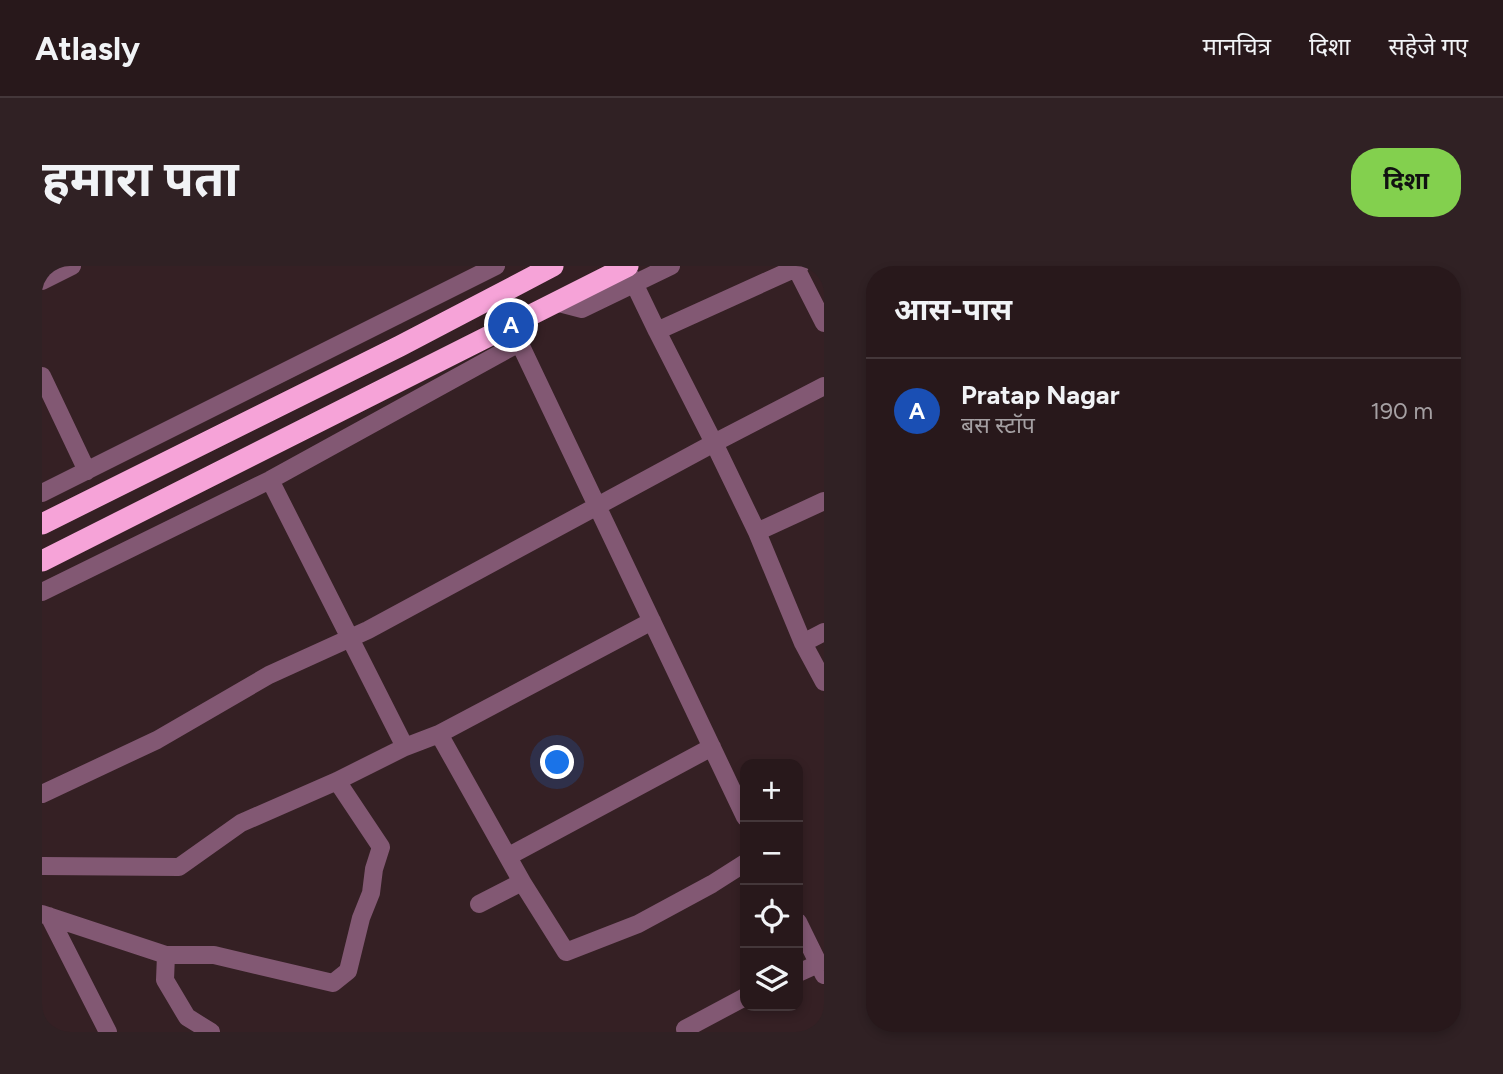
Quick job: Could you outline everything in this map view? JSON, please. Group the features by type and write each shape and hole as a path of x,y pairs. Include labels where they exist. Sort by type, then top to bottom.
{"highway":[{"path":"42,524 400,346 546,268"},
{"path":"42,561 515,334 555,302 630,273"}],"street":[{"path":"42,281 72,266"},
{"path":"42,493 496,266"},
{"path":"671,266 630,273 758,532 803,643 824,682"},
{"path":"657,331 797,267 824,323"},
{"path":"42,592 270,480 515,334 740,806"},
{"path":"42,376 86,471"},
{"path":"42,794 157,740 269,675 350,639 824,386"},
{"path":"270,480 405,747"},
{"path":"758,532 824,501"},
{"path":"42,866 179,867 241,823 439,734 652,621"},
{"path":"803,643 824,632"},
{"path":"439,734 522,882 566,952 638,923 740,866"},
{"path":"509,856 712,747"},
{"path":"45,915 166,956 214,955 333,983 348,971 361,918 371,893 374,869 381,847 337,781"},
{"path":"479,904 522,882"},
{"path":"45,915 75,964 108,1032"},
{"path":"803,932 821,969 803,972"},
{"path":"166,956 164,980 187,1017 211,1032"},
{"path":"685,1030 740,1000"}],"place":[{"name":"Pratap Nagar","path":"511,325"}]}
